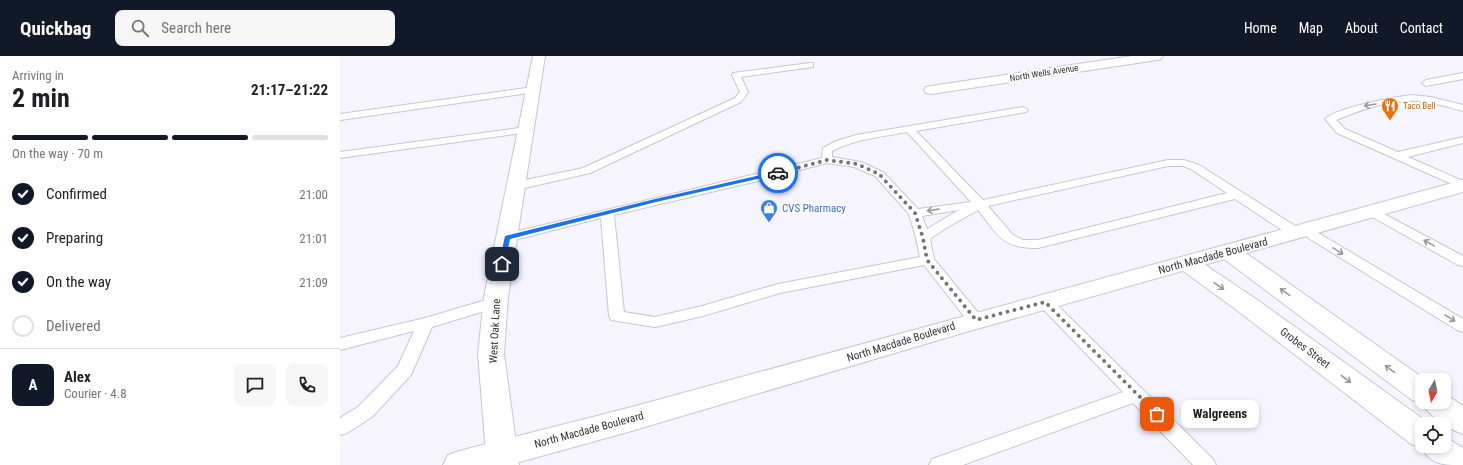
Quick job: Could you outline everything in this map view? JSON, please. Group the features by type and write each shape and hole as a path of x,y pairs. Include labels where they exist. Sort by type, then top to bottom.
{"main road":[{"name":"West Oak Lane","path":"502,459 491,354 496,302 539,56"},
{"name":"North Wells Avenue","path":"931,90 1157,56"},
{"name":"North Macdade Boulevard","path":"460,465 502,459 636,418 976,320 1463,186"},
{"path":"1228,251 1415,387"},
{"name":"Grobes Street","path":"1186,263 1247,305 1415,430"},
{"path":"1445,409 1463,422"},
{"path":"1446,453 1462,465"}],"lane":[{"path":"516,186 586,172 738,100 744,92 736,75 810,64"},
{"path":"1426,83 1463,76"},
{"path":"340,117 425,106 472,97 533,90"},
{"path":"1463,108 1449,104 1412,98 1360,107 1330,118 1341,131 1463,186"},
{"path":"827,160 827,150 840,142 860,137 1023,110"},
{"path":"909,129 980,204 1008,238 1021,244 1038,244 1236,195"},
{"path":"340,155 526,130"},
{"path":"1398,156 1463,140"},
{"path":"507,238 607,212 762,177 827,160 857,164 879,174 915,213 923,238 927,260 976,320"},
{"path":"915,213 980,204 1168,163 1184,163 1195,167 1236,195 1463,326"},
{"path":"923,238 941,225 980,204"},
{"path":"1372,211 1463,262"},
{"path":"607,212 618,316 655,322 702,311 778,289 927,260"},
{"path":"340,344 426,323 496,302"},
{"path":"1045,302 1206,465"},
{"path":"340,428 365,412 405,370 426,323"},
{"path":"939,465 1137,394"}],"way so far":[{"path":"778,173 827,160 857,164 879,174 915,213 923,238 927,260 976,320 1045,302 1157,414"}],"place":[{"name":"Taco Bell","path":"1390,121"},
{"name":"CVS Pharmacy","path":"769,223"},
{"name":"Walgreens","path":"1157,414"}],"route":[{"path":"502,264 507,238 655,201 778,173"}]}
